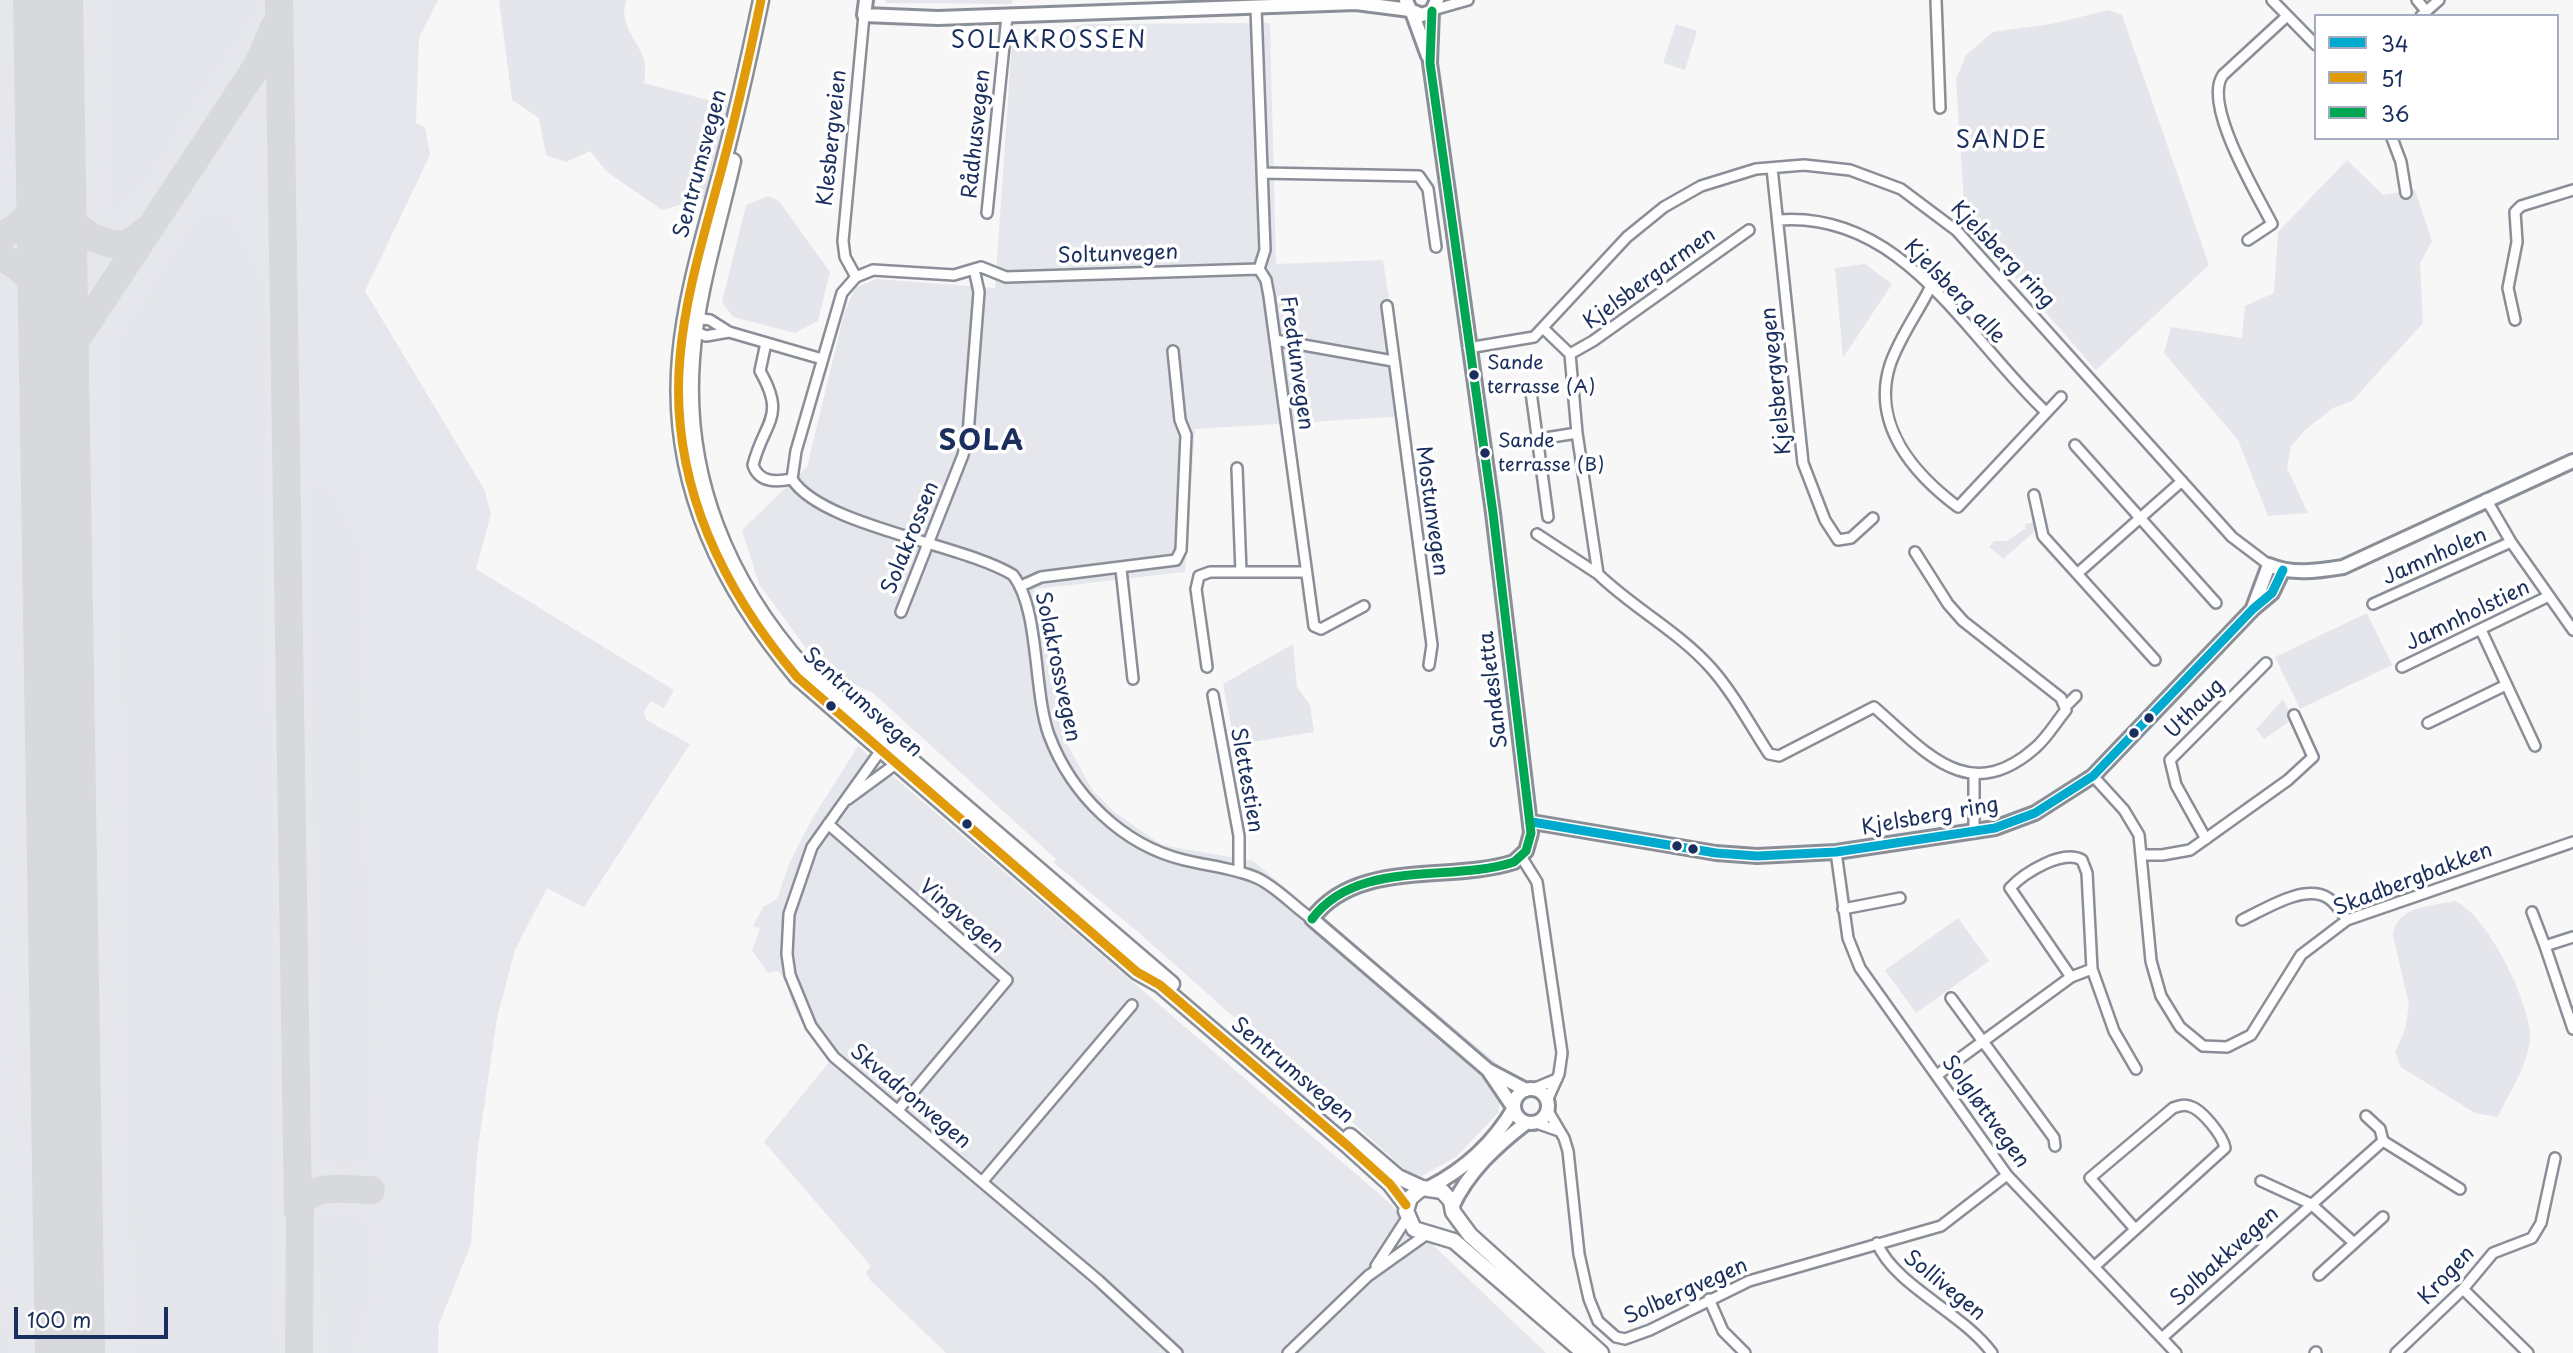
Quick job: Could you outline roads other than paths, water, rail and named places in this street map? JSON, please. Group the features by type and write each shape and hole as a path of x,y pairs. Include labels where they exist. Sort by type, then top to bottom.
{"main road":[{"name":"Sentrumsvegen","path":"761,0 690,328 693,438 711,514 732,567 765,621 804,669 888,748 1398,1177 1442,1191 1470,1235 1601,1353"},
{"name":"Sentrumsvegen","path":"690,328 699,316 767,0"},
{"name":"Sentrumsvegen","path":"888,748 897,763 1137,972 1160,985 1390,1184 1407,1211 1414,1229 1454,1241 1468,1251 1584,1353"},
{"path":"1407,1211 1415,1192 1426,1188"},
{"path":"1431,1233 1447,1226 1452,1210"}],"street":[{"name":"Klesbergveien","path":"856,277 845,257 843,241 866,0"},
{"path":"1356,3 1369,0"},
{"path":"864,15 938,18 1356,3 1410,7 1422,15 1434,7 1468,0"},
{"path":"1936,0 1940,108"},
{"path":"2272,0 2314,43"},
{"path":"2417,0 2424,13 2439,0"},
{"name":"Sandesletta","path":"1410,7 1430,63"},
{"name":"Sandesletta","path":"1434,7 1430,63 1493,513 1532,822 1529,843 1521,858"},
{"name":"Fredtunvegen","path":"1256,8 1265,250 1259,269 1266,280 1313,622 1317,628 1364,606"},
{"name":"Rådhusvegen","path":"987,213 1007,16"},
{"path":"2248,240 2272,224 2229,135 2217,86 2223,75 2287,16"},
{"path":"2393,140 2401,162 2406,193"},
{"name":"Kjelsberg ring","path":"1468,348 1529,340 1544,329 1628,237 1664,207 1719,180 1772,168 1804,165 1850,170 1901,189 1940,215 2232,537 2269,565 2283,570 2306,572 2343,567 2573,461"},
{"name":"Kjelsbergvegen","path":"1772,168 1803,463 1825,520 1839,540 1851,538 1872,518"},
{"path":"1262,173 1419,176 1428,189 1436,247"},
{"path":"2515,320 2508,288 2517,242 2515,212 2521,206 2573,190"},
{"name":"Kjelsberg alle","path":"1779,220 1826,223 1870,237 1901,257 2046,412"},
{"name":"Kjelsbergarmen","path":"1570,354 1593,341 1749,230"},
{"path":"766,343 760,371 771,390 774,407 772,420 753,465 763,478 772,481 792,479 794,458 842,293 856,277 873,270 945,275 978,268"},
{"name":"Soltunvegen","path":"978,268 1006,277 1259,269"},
{"name":"Solakrossen","path":"901,612 968,435 979,292 978,268"},
{"path":"1930,288 1889,368 1887,411 1892,432 1908,462 1958,507 2061,397"},
{"name":"Mostunvegen","path":"1387,306 1432,645 1429,665"},
{"path":"699,316 729,332"},
{"path":"690,328 729,332 822,359"},
{"path":"1544,329 1570,354 1577,433 1598,574"},
{"path":"1275,340 1393,361"},
{"path":"1021,586 1041,578 1176,560 1181,550 1186,435 1184,424 1180,420 1173,351"},
{"path":"1531,392 1548,517"},
{"path":"1539,439 1577,433"},
{"path":"2076,445 2216,603"},
{"path":"1237,468 1241,572"},
{"name":"Solakrossvegen","path":"792,479 806,496 862,520 1008,572 1021,586 1048,730 1059,759 1081,791 1117,827 1142,844 1183,860 1239,872 1270,885 1312,919"},
{"path":"2078,573 2182,481"},
{"path":"2034,495 2043,536 2155,660"},
{"path":"2486,499 2511,542 2573,630"},
{"path":"1537,534 1598,574 1662,624 1711,668 1773,757 1874,707 1942,762 1974,776 2007,766 2036,747 2076,696"},
{"name":"Jamnholen","path":"2373,604 2511,542"},
{"path":"1915,552 1948,604 1963,621 2067,705"},
{"name":"Kjelsberg ring","path":"2253,609 2269,565"},
{"path":"1121,569 1133,679"},
{"name":"Kjelsberg ring","path":"1532,822 1736,856 1836,852 1974,833 2035,813 2093,776 2253,609 2272,593 2283,570"},
{"path":"1207,667 1196,589 1199,576 1210,572 1306,572"},
{"name":"Jamnholstien","path":"2402,667 2549,596"},
{"path":"2481,630 2535,746"},
{"name":"Uthaug","path":"2206,839 2176,785 2170,761 2266,663"},
{"path":"2428,723 2506,685"},
{"name":"Slettestien","path":"1213,695 1239,836 1239,872"},
{"path":"2143,855 2190,850 2313,757 2294,715"},
{"name":"Skvadronvegen","path":"888,748 828,824 804,864 789,914 787,943 790,975 811,1026 834,1057 1177,1353"},
{"name":"Skvadronvegen","path":"848,799 897,763"},
{"path":"1974,776 1974,833"},
{"name":"Skadbergbakken","path":"2093,776 2133,822 2143,855 2154,976 2168,1012 2185,1033 2203,1046 2227,1047 2251,1035 2301,955 2347,920 2573,842"},
{"name":"Vingvegen","path":"828,824 1007,980 898,1110"},
{"name":"Solgløttvegen","path":"1836,852 1848,938 1860,968 2007,1175 2176,1353"},
{"path":"2071,976 2010,888 2047,863 2072,857 2080,858 2084,863 2092,969 2114,1031 2136,1069"},
{"path":"1452,1210 1462,1186 1482,1163 1531,1123 1548,1106 1557,1079 1562,1054 1537,882 1521,858 1505,865 1359,886 1329,901 1312,919 1488,1070 1516,1115 1531,1123 1559,1131"},
{"path":"2242,920 2284,900 2316,894 2328,898 2347,920"},
{"path":"1843,909 1900,898"},
{"path":"2532,912 2571,1017 2573,1030"},
{"path":"2545,946 2573,937"},
{"path":"1937,1075 2071,976 2092,969"},
{"path":"1951,998 2054,1138 2055,1146"},
{"path":"982,1182 1132,1006"},
{"path":"1488,1070 1542,1093 1548,1106"},
{"path":"1426,1188 1453,1175 1470,1161 1503,1126 1514,1108 1515,1100 1529,1089 1557,1079"},
{"path":"2094,1267 2225,1148 2222,1139 2194,1107 2185,1105 2173,1108 2090,1178 2135,1229"},
{"name":"Solbergvegen","path":"1548,1106 1568,1151 1579,1254 1589,1299 1598,1321 1616,1337 1629,1339 1749,1281 1949,1222 2007,1175"},
{"path":"2366,1116 2380,1129 2383,1141 2460,1189"},
{"name":"Solbakkvegen","path":"2162,1337 2383,1141"},
{"name":"Krogen","path":"2396,1353 2463,1289 2493,1253 2532,1238 2537,1232 2555,1158"},
{"name":"Solbakkvegen","path":"2261,1181 2311,1204"},
{"path":"2311,1204 2353,1242"},
{"path":"1288,1353 1368,1276 1390,1248 1407,1211"},
{"path":"2319,1275 2383,1217"},
{"path":"1368,1276 1431,1233"},
{"name":"Sollivegen","path":"1877,1243 1888,1263 1972,1330 1992,1353"},
{"path":"2463,1289 2528,1353"},
{"path":"1709,1299 1723,1331 1745,1353"}],"place":[{"name":"Sande terrasse (A)","path":"1474,375"},
{"name":"Sande terrasse (B)","path":"1485,453"}],"district":[{"name":"SOLAKROSSEN","path":"1049,42"},
{"name":"SANDE","path":"2002,142"},
{"name":"SOLA","path":"982,442"}]}
